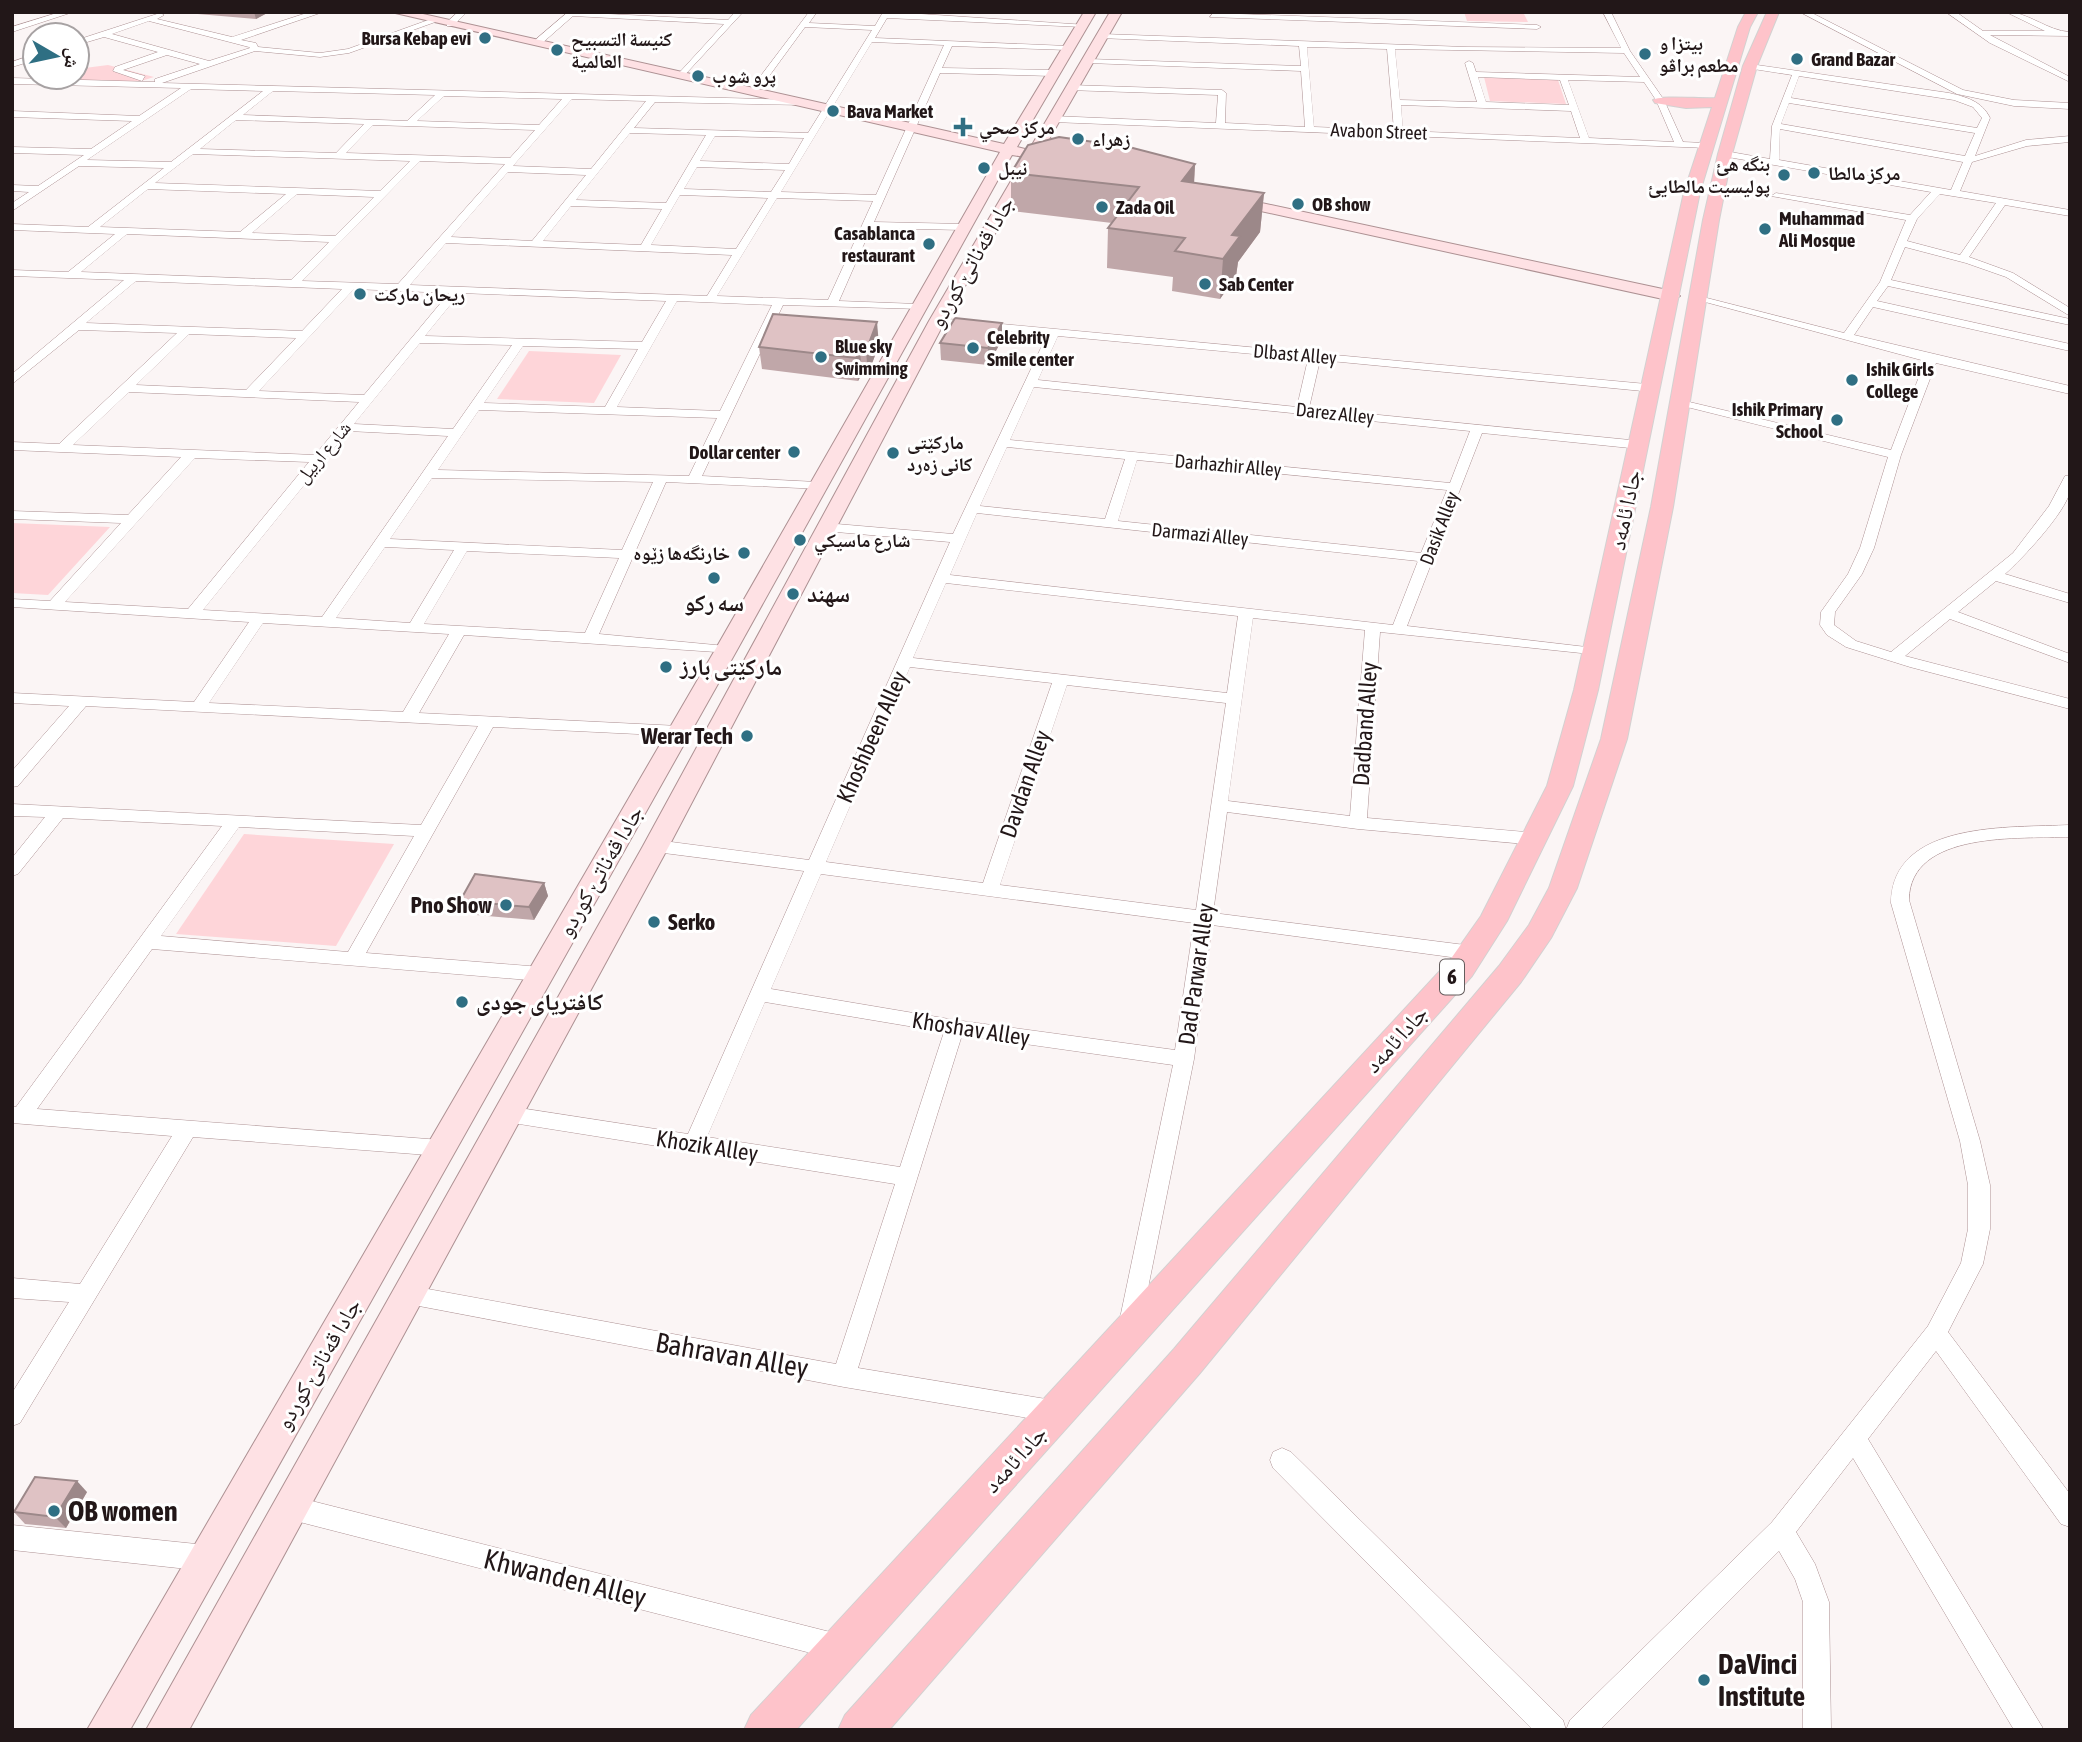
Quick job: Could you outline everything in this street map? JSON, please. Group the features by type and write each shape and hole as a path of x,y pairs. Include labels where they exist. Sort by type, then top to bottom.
{"main road":[{"name":"جادا ئامەد","path":"860,1730 1187,1361 1510,974 1541,931 1563,888 1614,739 1629,675 1681,404 1692,192 1744,27 1752,12"},
{"name":"جادا ئامەد","path":"1704,148 1750,66 1773,12"},
{"path":"1660,100 1686,104 1719,102"},
{"name":"جادا ئامەد","path":"766,1730 1473,953 1536,839 1560,786 1595,652 1653,388 1685,298"},
{"path":"1627,500 1662,507"},
{"path":"1621,529 1655,535"}],"street":[{"path":"12,30 69,12"},
{"path":"91,38 168,12"},
{"path":"235,39 319,12"},
{"path":"397,12 828,110 956,136 986,137 1019,130"},
{"path":"450,24 463,12"},
{"path":"682,75 739,12"},
{"path":"753,92 813,12"},
{"name":"جادا قەناتێ کوردو","path":"1033,153 1019,130 1090,12"},
{"name":"جادا قەناتێ کوردو","path":"107,1730 680,731 817,486 1033,153 1116,12"},
{"path":"1457,12 1460,24"},
{"path":"1607,12 1626,51 1660,100 1704,148"},
{"path":"1804,12 1960,92 2014,103 2070,106"},
{"path":"1950,12 1993,41 2070,80"},
{"path":"2011,12 2067,34"},
{"path":"537,43 572,13 730,22"},
{"path":"710,299 886,14 962,16 1083,25"},
{"path":"1209,40 1213,14 1302,15 1348,20 1381,17 1460,24 1535,23 1541,48"},
{"path":"149,19 235,39 253,45 254,48"},
{"path":"1348,20 1349,45"},
{"path":"141,85 254,48 320,55 349,51 434,21"},
{"path":"804,25 877,28"},
{"path":"1980,33 2067,34"},
{"path":"103,34 209,64"},
{"path":"1993,41 2067,34"},
{"path":"1102,36 1466,49 1626,51"},
{"path":"870,40 1068,48"},
{"path":"832,304 949,43"},
{"path":"1303,44 1310,129"},
{"path":"1391,46 1399,132"},
{"path":"1466,49 1482,106"},
{"path":"156,82 117,71 168,52"},
{"path":"1088,61 1305,69"},
{"path":"1220,125 1226,66"},
{"path":"1750,66 1960,99 1978,106 1986,114 1970,160 1954,193"},
{"path":"937,70 1053,74"},
{"path":"1472,74 1648,80"},
{"path":"1774,163 1776,127 1796,74"},
{"path":"1563,77 1585,139"},
{"path":"14,83 801,103"},
{"path":"12,208 188,87"},
{"path":"1070,88 1222,93"},
{"path":"90,230 270,89"},
{"path":"410,123 440,94"},
{"path":"401,288 568,98"},
{"path":"1785,100 1980,131"},
{"path":"535,244 650,101"},
{"path":"1396,102 1573,108"},
{"path":"12,114 139,119"},
{"path":"234,117 541,128"},
{"path":"338,156 371,122"},
{"name":"Avabon Street","path":"1033,153 1220,125 1585,139 1704,148 1774,163 2070,212"},
{"path":"1776,127 1970,160 2026,143 2070,139"},
{"path":"627,130 811,136"},
{"path":"644,248 712,133"},
{"path":"956,136 982,152 1033,153"},
{"path":"12,150 92,152"},
{"path":"190,151 418,159 595,172"},
{"name":"جادا قەناتێ کوردو","path":"166,1730 656,846 825,527 928,314 964,227 1033,153"},
{"path":"293,284 418,159"},
{"path":"76,163 172,165"},
{"path":"694,164 792,167"},
{"path":"146,186 384,194"},
{"path":"12,188 39,189"},
{"path":"243,236 295,191"},
{"path":"1846,338 1885,282 1912,218 1937,191"},
{"path":"677,192 879,198"},
{"path":"1776,196 1912,218"},
{"path":"1218,198 1685,298 2070,390"},
{"path":"1963,258 2003,201"},
{"path":"569,203 669,206"},
{"path":"867,225 964,227"},
{"path":"12,227 339,239"},
{"path":"71,275 125,231"},
{"path":"443,240 739,253"},
{"path":"1901,243 1963,258 2012,274 2070,313"},
{"name":"Dlbast Alley","path":"12,273 832,304 1054,332 1653,388"},
{"path":"12,380 132,278"},
{"path":"1885,282 2070,322"},
{"path":"249,394 351,286"},
{"name":"شارع اربيل","path":"191,615 457,290"},
{"path":"609,411 673,298"},
{"path":"694,479 779,302"},
{"path":"1872,303 2070,348"},
{"path":"75,326 305,335"},
{"path":"62,448 187,330"},
{"name":"Khoshbeen Alley","path":"694,1144 958,539 1054,332"},
{"path":"416,339 645,346"},
{"path":"326,622 520,342"},
{"path":"1303,409 1315,356"},
{"path":"1932,359 1895,456 1862,561 1825,618 1827,625 1840,638 1895,657 2070,704"},
{"path":"12,360 34,361"},
{"name":"Darez Alley","path":"1030,383 1640,445"},
{"path":"125,388 366,399"},
{"path":"1681,404 1895,456"},
{"path":"474,406 725,415"},
{"path":"344,427 455,433"},
{"name":"Dasik Alley","path":"1399,628 1478,427"},
{"name":"Darhazhir Alley","path":"1002,443 1454,487"},
{"path":"12,446 317,459"},
{"path":"54,605 191,454"},
{"path":"1110,524 1132,456"},
{"path":"428,474 694,479 817,486"},
{"path":"590,638 661,478"},
{"path":"1895,657 2018,556 2055,507 2070,479"},
{"name":"Darmazi Alley","path":"972,509 1427,558"},
{"path":"12,515 131,519"},
{"path":"825,527 958,539"},
{"path":"379,543 628,554"},
{"path":"415,627 463,547"},
{"path":"1993,575 2070,599"},
{"path":"942,578 1595,652"},
{"path":"12,603 590,638 726,650"},
{"name":"Dad Parwar Alley","path":"1128,1333 1184,1059 1246,612"},
{"path":"1948,613 2070,659"},
{"path":"198,708 258,618"},
{"name":"Dadband Alley","path":"1357,822 1373,625"},
{"path":"408,718 459,630"},
{"path":"905,662 1234,699"},
{"name":"Davdan Alley","path":"989,890 1061,679"},
{"path":"12,698 680,731"},
{"path":"12,782 81,702"},
{"path":"353,959 488,722"},
{"path":"1220,806 1536,839"},
{"path":"12,810 424,831"},
{"path":"12,870 58,813"},
{"path":"17,1115 234,822"},
{"path":"1580,1730 1780,1531 1936,1334 1972,1264 1979,1229 1979,1185 1958,1098 1900,903 1901,882 1910,864 1927,850 1950,841 2070,831"},
{"path":"656,846 1473,953"},
{"path":"147,942 541,974"},
{"name":"Khoshav Alley","path":"759,994 955,1027 1184,1059"},
{"path":"844,1376 955,1027"},
{"name":"Khozik Alley","path":"507,1114 908,1177"},
{"path":"17,1115 441,1148"},
{"path":"12,1415 187,1129"},
{"path":"12,1288 86,1294"},
{"name":"Bahravan Alley","path":"407,1296 1058,1412"},
{"path":"1936,1334 2070,1514"},
{"path":"1855,1439 2029,1730"},
{"path":"1282,1460 1553,1730"},
{"name":"Khwanden Alley","path":"288,1507 842,1648"},
{"path":"1780,1531 1806,1573 1816,1601 1817,1730"},
{"path":"12,1537 206,1558"}],"shaded area":[{"path":"1464,12 1523,12 1528,22 1467,21"},
{"path":"108,65 154,77 138,82 91,81 91,67"},
{"path":"1484,77 1558,80 1566,104 1490,101"},
{"path":"529,351 621,355 594,403 497,399"},
{"path":"12,523 110,527 48,595 12,593"},
{"path":"244,834 394,844 336,946 176,934"}],"building":[{"path":"1059,137 1129,147 1195,164 1182,181 1264,193 1232,235 1240,236 1223,259 1175,251 1185,238 1108,228 1139,187 1011,173 1028,145"},
{"path":"773,314 877,322 866,351 860,351 856,358 759,347"},
{"path":"955,318 1002,323 988,348 940,343"},
{"path":"475,874 544,883 529,907 460,901"},
{"path":"35,1477 77,1481 55,1517 14,1512"}],"place":[{"name":"Bursa Kebap evi","path":"485,38"},
{"name":"كنيسة التسبيح العالمية","path":"557,50"},
{"name":"بيتزا و مطعم براڤو","path":"1645,54"},
{"name":"Grand Bazar","path":"1797,59"},
{"name":"پرو شوب","path":"698,76"},
{"name":"Bava Market","path":"833,111"},
{"name":"مركز صحي","path":"963,127"},
{"name":"زهراء","path":"1078,139"},
{"name":"نيبل","path":"984,168"},
{"name":"مركز مالطا","path":"1814,173"},
{"name":"بنگه هئ پوليسيت مالطايئ","path":"1784,175"},
{"name":"OB show","path":"1298,204"},
{"name":"Zada Oil","path":"1102,207"},
{"name":"Muhammad Ali Mosque","path":"1765,229"},
{"name":"Casablanca restaurant","path":"929,244"},
{"name":"Sab Center","path":"1205,284"},
{"name":"ريحان ماركت","path":"360,294"},
{"name":"Celebrity Smile center","path":"973,348"},
{"name":"Blue sky Swimming","path":"821,357"},
{"name":"Ishik Girls College","path":"1852,380"},
{"name":"Ishik Primary School","path":"1837,420"},
{"name":"Dollar center","path":"794,452"},
{"name":"مارکێتی کانی زەرد","path":"893,453"},
{"name":"شارع ماسيكي","path":"800,540"},
{"name":"خارنگەها زێوە","path":"744,553"},
{"name":"سه ركو","path":"714,578"},
{"name":"سهند","path":"793,594"},
{"name":"مارکێتی بارز","path":"666,667"},
{"name":"Werar Tech","path":"747,736"},
{"name":"Pno Show","path":"506,905"},
{"name":"Serko","path":"654,922"},
{"name":"کافتریای جودی","path":"462,1002"},
{"name":"OB women","path":"54,1511"},
{"name":"DaVinci Institute","path":"1704,1680"}]}
